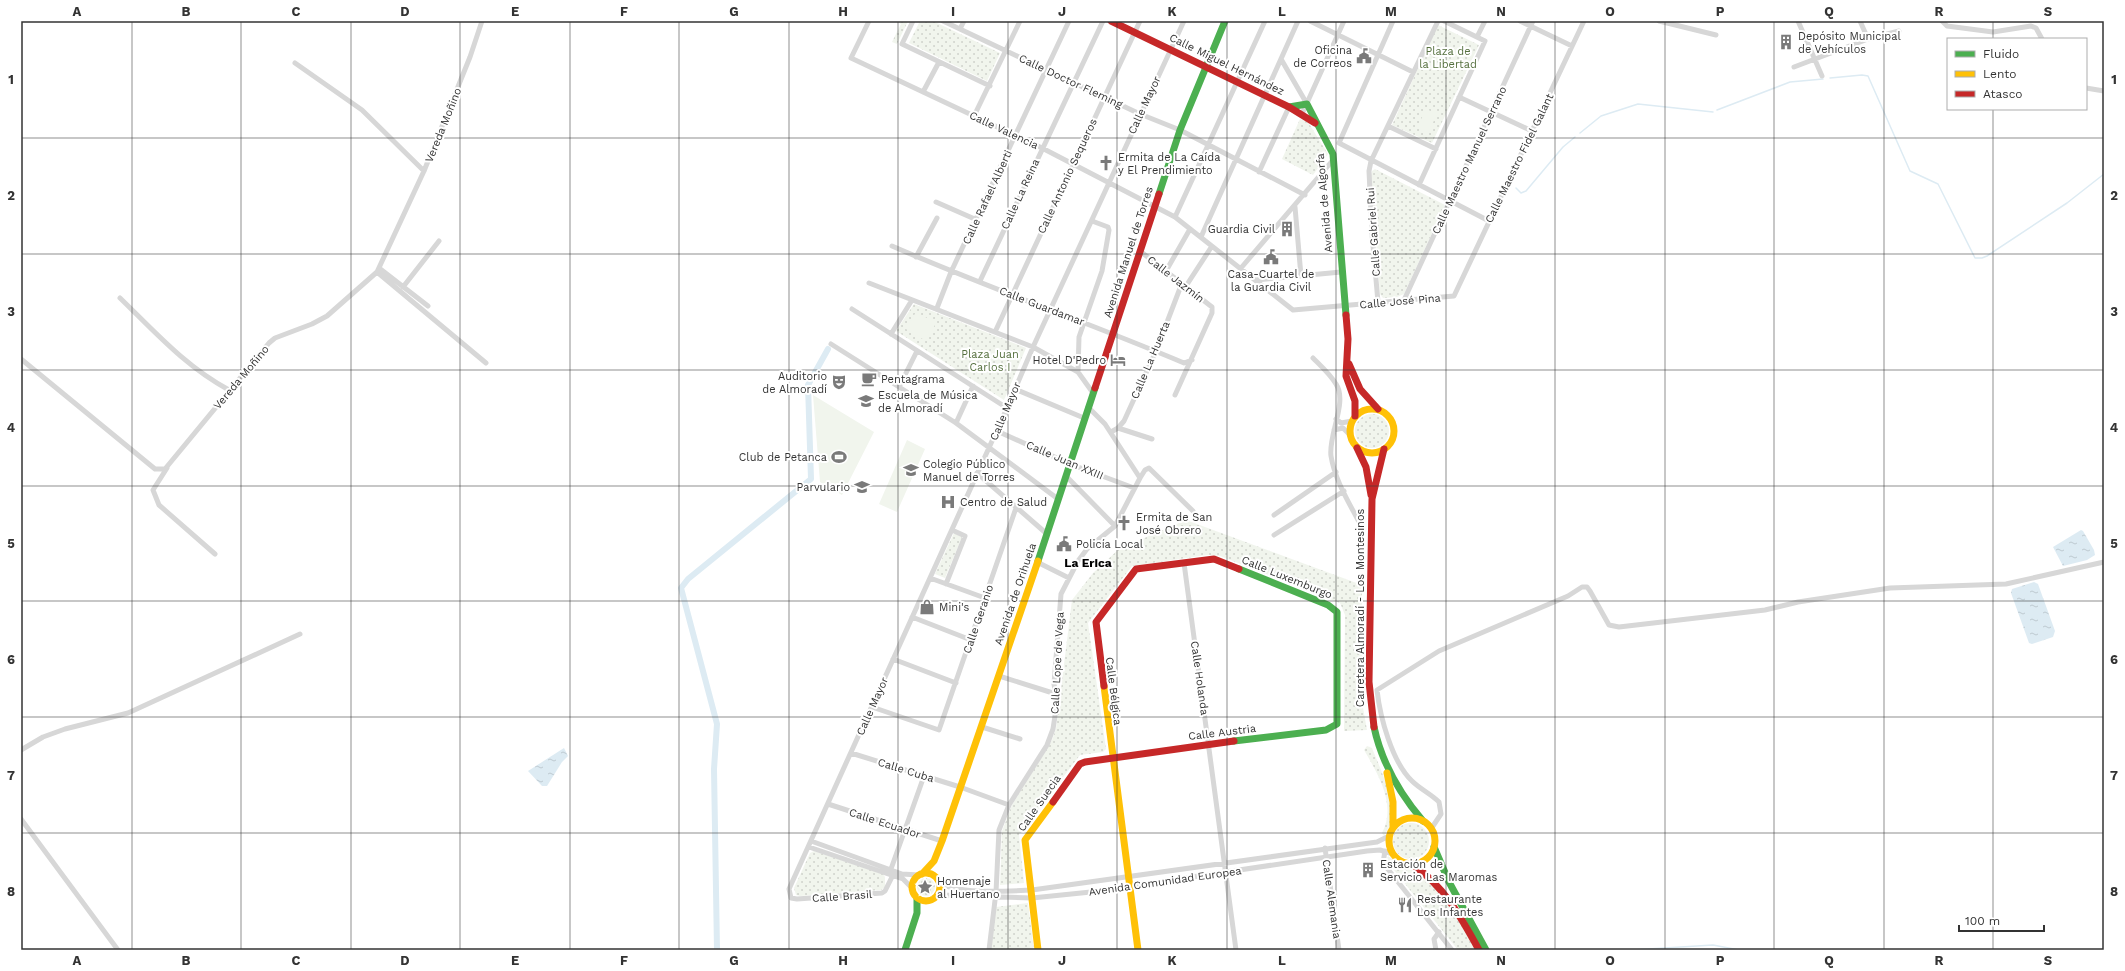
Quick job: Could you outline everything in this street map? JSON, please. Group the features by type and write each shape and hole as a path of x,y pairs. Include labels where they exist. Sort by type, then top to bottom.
{"main road":[{"name":"Calle Miguel Hernández","path":"1110,21 1265,95 1302,114 1315,123"},
{"name":"Avenida Manuel de Torres","path":"1113,332 1180,130 1205,66 1225,21"},
{"name":"Calle Miguel Hernández","path":"1289,107 1307,104"},
{"name":"Avenida de Algorfa","path":"1307,104 1315,123 1331,148 1333,160 1341,272 1348,339 1346,376 1355,401 1353,419"},
{"name":"Avenida de Orihuela","path":"920,874 934,862 942,842 1047,534 1113,332"},
{"name":"Avenida de Algorfa","path":"1348,358 1357,386 1364,396 1378,409"},
{"path":"1378,409 1389,416 1394,428 1393,438 1384,449 1370,453 1356,447 1350,435 1353,419 1363,410 1378,409"},
{"name":"Carretera Almoradí - Los Montesinos","path":"1356,447 1366,467 1372,499 1369,689 1372,725 1384,763 1393,802 1394,827"},
{"name":"Carretera Almoradí - Los Montesinos","path":"1372,499 1384,449"},
{"name":"Calle Luxemburgo","path":"1184,563 1214,559 1335,608 1337,612 1338,633 1338,720 1334,728"},
{"name":"Calle Bélgica","path":"1138,950 1112,758 1096,622 1136,569 1184,563"},
{"name":"Calle Austria","path":"1112,758 1334,728"},
{"name":"Calle Suecia","path":"1038,950 1026,840 1080,764 1085,761 1112,758"},
{"name":"Carretera Almoradí - Los Montesinos","path":"1384,763 1396,786 1423,821"},
{"path":"1412,864 1418,863 1428,857 1434,847 1435,838 1431,829 1423,821 1407,819 1394,827 1389,836 1389,845 1393,854 1401,861 1412,864 1429,878 1456,909 1479,950"},
{"path":"1434,847 1449,882 1486,950"},
{"name":"Avenida de Orihuela","path":"934,862 937,880"},
{"path":"905,950 917,912 917,898 912,888 915,878 920,874 929,874 937,880 939,890 936,896 927,901 917,912"},
{"path":"917,898 927,901"}],"street":[{"name":"Vereda Moñino","path":"215,554 159,505 154,496 153,490 165,473 167,467 269,343 275,338 312,324 327,316 378,270 424,171 470,57 482,21"},
{"name":"Calle Valencia","path":"869,21 851,58 1042,148 1154,205 1175,217 1241,268"},
{"path":"913,21 902,44 990,86"},
{"name":"Calle Doctor Fleming","path":"943,21 1140,114 1180,130 1208,146 1305,195"},
{"path":"960,29 964,21"},
{"path":"974,116 990,86 1020,21"},
{"name":"Calle Rafael Alberti","path":"937,308 951,272 977,220 1069,21"},
{"name":"Calle La Reina","path":"980,281 1102,21"},
{"name":"Calle Antonio Sequeros","path":"995,332 1140,21"},
{"name":"Calle Mayor","path":"789,889 872,707 892,659 978,473 1032,347 1184,21"},
{"path":"1175,217 1265,21"},
{"path":"1201,237 1298,21"},
{"path":"1310,21 1413,72"},
{"path":"1302,114 1344,21"},
{"path":"1331,148 1339,143 1393,21"},
{"name":"Calle Gabriel Rui","path":"1378,302 1368,172 1371,161 1438,21"},
{"path":"1419,185 1485,41 1444,21"},
{"path":"1477,37 1485,21"},
{"path":"1520,21 1532,24 1572,46"},
{"name":"Calle Maestro Fidel Galant","path":"1454,296 1584,21"},
{"path":"1659,21 1716,35"},
{"path":"1798,21 1822,76"},
{"path":"1860,21 1868,39"},
{"path":"1942,21 1947,26 1993,32 2031,26 2036,28 2041,38"},
{"name":"Calle Maestro Manuel Serrano","path":"1404,300 1532,24"},
{"path":"1794,67 1868,39 1899,31"},
{"name":"Avenida de Algorfa","path":"1281,59 1307,104"},
{"path":"923,92 939,62"},
{"path":"295,63 358,107 424,171"},
{"path":"2087,88 2104,91"},
{"path":"1459,97 1532,132"},
{"path":"1258,172 1289,107"},
{"path":"1388,126 1436,149"},
{"path":"1339,143 1371,161 1489,221"},
{"path":"1241,268 1295,207 1333,160"},
{"path":"936,202 977,220"},
{"path":"1295,207 1301,276"},
{"path":"916,257 937,218"},
{"path":"1078,372 1080,359 1078,342 1083,322 1102,270 1109,230 1108,227 1092,220"},
{"path":"1166,271 1190,229"},
{"path":"403,286 439,241"},
{"name":"Calle Guardamar","path":"892,246 951,272 980,281 1083,322 1113,332 1184,362 1192,360"},
{"name":"Calle La Huerta","path":"1111,432 1118,428 1124,421 1184,285 1212,246"},
{"name":"Calle Jazmín","path":"1140,251 1212,307 1212,314 1192,360"},
{"name":"Calle José Pina","path":"1241,268 1293,310 1454,296"},
{"path":"378,270 403,286 428,306"},
{"path":"378,270 486,363"},
{"path":"1256,280 1341,272"},
{"path":"869,283 937,308 1032,347 1078,372 1093,393"},
{"path":"120,298 181,359 206,378 229,390"},
{"path":"891,334 912,300"},
{"path":"852,309 1007,408"},
{"path":"831,344 956,423 1058,499"},
{"path":"898,387 917,351"},
{"path":"1313,358 1336,383 1339,390 1331,450 1336,472 1363,530"},
{"path":"21,359 155,469 163,470 167,467"},
{"path":"1175,395 1192,360"},
{"path":"956,423 973,386"},
{"path":"1015,389 1084,418"},
{"path":"1088,407 1106,424 1140,478 1145,470 1149,468 1193,511"},
{"path":"1336,419 1341,423 1353,419"},
{"path":"1118,428 1152,439"},
{"path":"1334,430 1343,428 1350,435"},
{"name":"Calle Juan XXIII","path":"997,430 1070,464 1134,488"},
{"path":"1274,515 1336,472"},
{"path":"978,473 1047,534"},
{"path":"1066,476 1115,526"},
{"name":"Calle Lope de Vega","path":"989,950 996,895 1000,830 1009,805 1046,745 1053,729 1056,694 1054,684 1061,594 1078,560 1088,549 1115,526 1140,478"},
{"path":"1274,535 1344,491"},
{"name":"Calle Geranio","path":"872,707 940,730 1016,508"},
{"path":"946,584 965,536 952,530"},
{"path":"1037,562 1069,578"},
{"path":"1431,829 1441,814 1439,802 1413,783 1402,769 1390,742 1377,690 1439,651 1568,596 1582,587 1587,587 1590,591 1609,625 1619,626 1765,610 1798,602 1890,588 2006,584 2104,562"},
{"name":"Calle Holanda","path":"1184,563 1236,950"},
{"path":"930,578 985,598"},
{"path":"912,617 971,640"},
{"path":"21,750 43,737 65,729 128,713 300,634"},
{"path":"892,659 956,682"},
{"path":"999,676 1056,694"},
{"path":"982,727 1020,739"},
{"name":"Calle Cuba","path":"851,753 960,787 1009,805"},
{"path":"892,869 924,776"},
{"name":"Calle Ecuador","path":"828,804 942,842"},
{"path":"21,819 118,950"},
{"name":"Avenida Comunidad Europea","path":"936,896 996,895 1225,864 1325,848 1377,842 1389,836"},
{"path":"811,841 892,869 902,874 920,874"},
{"path":"808,846 903,879 912,888"},
{"name":"Calle Alemania","path":"1325,848 1325,857 1339,950"},
{"name":"Avenida Comunidad Europea","path":"937,880 948,887 996,895 1032,898 1129,886 1367,851 1385,851 1393,854"},
{"path":"1385,851 1383,863 1452,950"},
{"name":"Calle Brasil","path":"789,889 791,898 797,899 882,893 885,891 893,876"},
{"path":"1436,950 1434,939 1439,932"},
{"path":"1480,941 1491,950"}],"green space":[{"path":"896,21 908,21 897,44 892,42 901,24"},
{"path":"920,21 933,21 1000,53 987,81 909,43"},
{"name":"Plaza de la Libertad","path":"1438,25 1479,45 1432,143 1392,125"},
{"path":"1426,109 1437,114 1428,133 1417,128"},
{"path":"1300,119 1308,122 1328,154 1313,175 1282,159"},
{"path":"1375,169 1445,205 1404,294 1397,297 1383,298 1380,294 1371,175 1372,171"},
{"name":"Plaza Juan Carlos I","path":"914,304 1026,348 1004,400 896,331"},
{"path":"916,312 936,323 926,341 906,329"},
{"name":"Club de Petanca","path":"813,395 874,432 842,495 820,482"},
{"path":"1372,414 1384,419 1389,431 1384,443 1372,448 1360,443 1355,431 1360,419"},
{"path":"907,440 925,449 897,512 879,504"},
{"path":"1186,520 1362,585 1362,702 1367,730 1344,731 1345,615 1340,603 1220,556 1207,555 1132,566 1088,623 1106,749 1103,752 1080,755 1019,835 1024,883 1000,885 1002,831 1012,805 1052,740 1056,729 1072,600 1093,573 1119,549"},
{"path":"954,533 962,537 945,578 935,574"},
{"path":"1367,746 1372,748 1383,775 1391,806 1392,816 1390,825 1384,836 1382,833 1386,822 1387,801 1380,779 1364,750"},
{"path":"1411,823 1421,826 1426,831 1429,841 1426,851 1421,856 1411,859 1401,856 1396,851 1393,841 1396,831 1401,826"},
{"path":"814,851 883,874 885,877 885,887 881,890 800,896 796,895 794,888 810,853"},
{"path":"1388,856 1429,882 1451,910 1476,950 1458,950 1386,860"},
{"path":"926,878 932,881 935,887 932,893 926,896 920,893 917,887 920,881"},
{"path":"1028,903 1034,950 991,950 996,907"}],"water":[{"path":"2081,530 2094,550 2095,555 2087,560 2063,566 2053,547"},
{"path":"2034,582 2038,584 2055,631 2053,637 2032,644 2029,643 2011,593 2012,589"},
{"path":"564,748 568,756 562,762 547,786 542,786 528,771"}],"waterway":[{"path":"1830,78 1862,75 1868,76 1910,171 1938,184 1975,258 1987,256 2067,203 2104,174"},
{"path":"1717,110 1790,82 1823,79"},
{"path":"1580,133 1601,116 1638,104 1713,112"},
{"path":"1516,188 1521,193 1526,191 1563,147 1575,137"},
{"path":"717,950 714,769 717,724 681,588 688,579 811,479 808,385 828,349"},
{"path":"1632,950 1713,945 1739,950"}],"traffic: fast":[{"path":"1159,194 1180,130 1225,21"},
{"path":"1289,107 1307,104 1333,154 1346,315"},
{"path":"1038,561 1095,388"},
{"path":"1234,741 1326,730 1337,724 1337,612 1328,605 1239,569"},
{"path":"1374,727 1377,741 1392,777 1406,800 1423,821"},
{"path":"1434,847 1449,882 1486,950"},
{"path":"905,950 917,913 917,898"}],"traffic: slow":[{"path":"1368,409 1376,409 1381,410 1388,415 1393,422 1394,431 1393,440 1388,447 1381,452 1368,453 1360,450 1353,443 1350,435 1350,427 1353,419 1360,412 1368,409"},
{"path":"922,874 934,861 942,841 1038,561"},
{"path":"1104,686 1138,950"},
{"path":"1387,773 1393,802 1393,827"},
{"path":"1038,950 1025,840 1053,802"},
{"path":"1412,818 1425,822 1431,828 1435,841 1431,854 1425,860 1412,864 1399,860 1393,854 1389,841 1393,828 1399,822 1412,818"},
{"path":"926,873 936,877 940,887 936,897 926,901 916,897 912,887 916,877 926,873"}],"traffic: jam":[{"path":"1111,21 1289,107 1315,123"},
{"path":"1095,388 1159,194"},
{"path":"1346,315 1348,339 1346,376 1355,401 1355,416"},
{"path":"1349,364 1360,389 1378,409"},
{"path":"1357,448 1366,467 1371,495"},
{"path":"1374,727 1369,682 1372,499 1384,449"},
{"path":"1104,686 1096,622 1136,569 1214,559 1239,569"},
{"path":"1053,802 1080,764 1085,762 1234,741"},
{"path":"1412,864 1443,892 1479,950"}],"place":[{"name":"Depósito Municipal de Vehículos","path":"1786,42"},
{"name":"Oficina de Correos","path":"1364,56"},
{"name":"Ermita de La Caída y El Prendimiento","path":"1106,163"},
{"name":"Guardia Civil","path":"1287,229"},
{"name":"Casa-Cuartel de la Guardia Civil","path":"1271,257"},
{"name":"Hotel D'Pedro","path":"1118,360"},
{"name":"Pentagrama","path":"869,379"},
{"name":"Auditorio de Almoradí","path":"839,382"},
{"name":"Escuela de Música de Almoradí","path":"866,401"},
{"name":"Club de Petanca","path":"839,457"},
{"name":"Colegio Público Manuel de Torres","path":"911,470"},
{"name":"Parvulario","path":"862,487"},
{"name":"Centro de Salud","path":"948,502"},
{"name":"Ermita de San José Obrero","path":"1124,523"},
{"name":"Policía Local","path":"1064,544"},
{"name":"Mini's","path":"927,607"},
{"name":"Estación de Servicio Las Maromas","path":"1368,870"},
{"name":"Homenaje al Huertano","path":"925,887"},
{"name":"Restaurante Los Infantes","path":"1405,905"}],"district":[{"name":"La Erica","path":"1088,563"}]}
